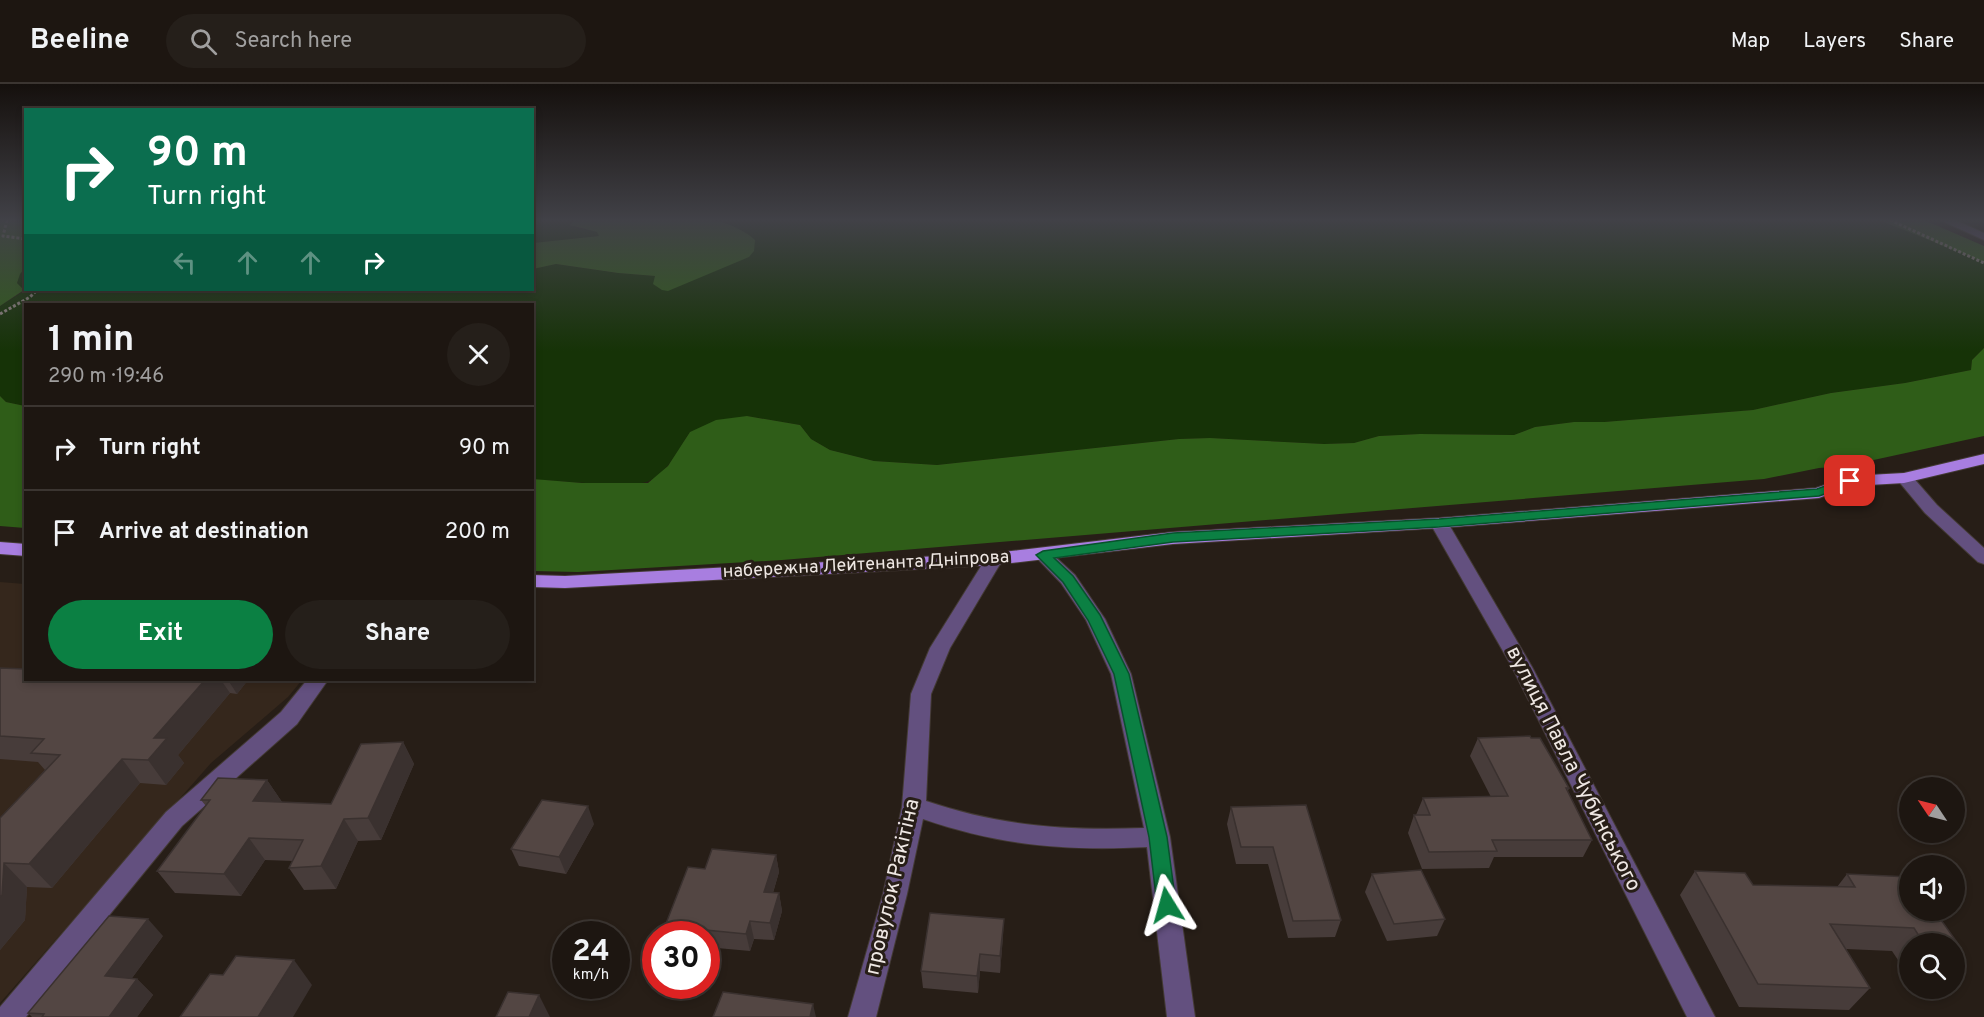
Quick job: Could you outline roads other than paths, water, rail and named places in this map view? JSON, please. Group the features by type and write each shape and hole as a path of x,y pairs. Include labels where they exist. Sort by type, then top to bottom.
{"main road":[{"name":"набережна Лейтенанта Дніпрова","path":"534,581 565,582 994,559 1173,538 1439,523 1819,493 1850,481 1904,478 1984,459"},
{"path":"0,548 24,550"}],"street":[{"path":"1904,478 1931,509 1984,558"},
{"name":"вулиця Павла Чубинського","path":"1439,523 1522,668 1701,1017"},
{"path":"1043,555 1068,579 1095,619 1122,674 1158,837 1181,1017"},
{"name":"провулок Ракітіна","path":"862,1017 895,894 914,807 921,694 940,648 994,559"},
{"path":"9,1017 174,819 289,718 317,681"},
{"path":"914,807 956,821 1014,834 1090,840 1158,837"}]}
